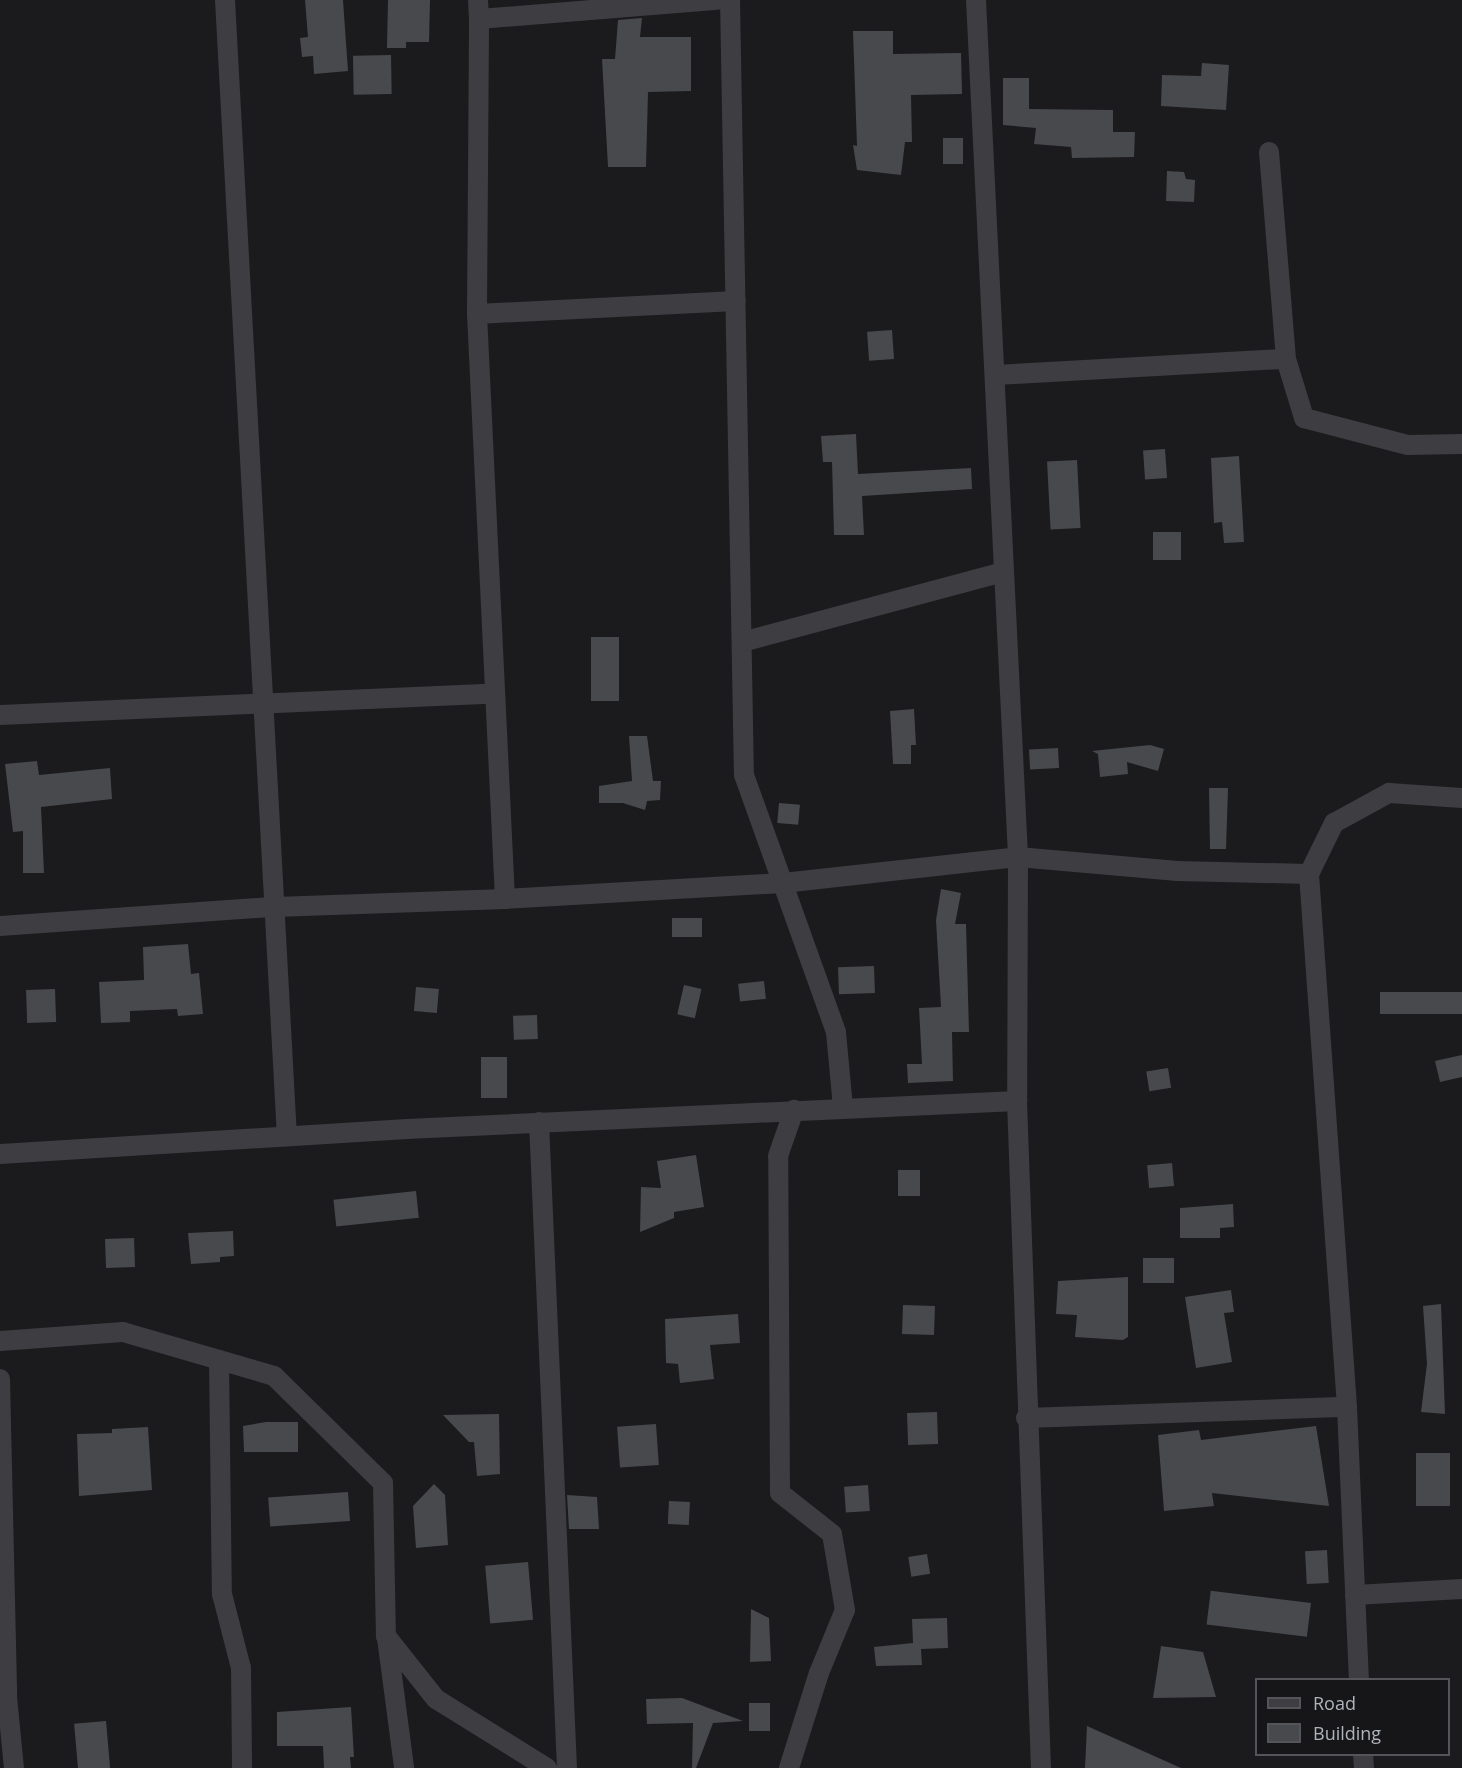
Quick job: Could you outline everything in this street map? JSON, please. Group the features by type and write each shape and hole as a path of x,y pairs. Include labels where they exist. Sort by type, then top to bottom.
{"street":[{"path":"225,0 287,1136"},
{"path":"505,899 477,314 478,9 717,0"},
{"path":"730,0 744,775 836,1032 843,1108"},
{"path":"975,0 996,375 1003,572 1018,857 1017,1101 1026,1418 1041,1768"},
{"path":"1269,152 1286,359 1304,418 1408,445 1462,444"},
{"path":"477,314 736,301"},
{"path":"996,375 1286,359"},
{"path":"742,642 1003,572"},
{"path":"0,715 495,693"},
{"path":"1359,1678 1347,1407 1309,874 1334,823 1389,793 1462,798"},
{"path":"0,926 274,907 505,899 783,883 1018,857 1177,871 1309,874"},
{"path":"0,1154 539,1122 1017,1101"},
{"path":"789,1768 819,1672 845,1610 832,1534 780,1493 778,1156 794,1110"},
{"path":"539,1122 567,1768"},
{"path":"0,1341 123,1332 274,1376 383,1483 386,1636 404,1768"},
{"path":"219,1360 222,1594 241,1668 242,1768"},
{"path":"0,1379 5,1719 14,1768"},
{"path":"1026,1418 1347,1407"},
{"path":"1355,1595 1462,1589"},
{"path":"386,1636 436,1699 547,1768"}],"building":[{"path":"305,0 343,0 348,71 314,74 313,56 302,57 300,38 308,37"},
{"path":"388,0 430,0 429,42 406,42 406,48 387,48"},
{"path":"642,18 640,37 691,37 691,91 648,92 646,167 608,167 602,59 615,59 618,20"},
{"path":"853,31 893,31 893,54 961,53 962,94 911,95 912,142 905,142 901,175 857,170 853,145 857,146"},
{"path":"391,55 392,94 354,95 353,56"},
{"path":"1202,63 1229,65 1226,110 1161,106 1162,75 1201,76"},
{"path":"1003,78 1029,78 1029,109 1113,110 1113,132 1135,132 1134,157 1072,158 1071,147 1034,144 1036,128 1003,125"},
{"path":"943,138 963,138 963,164 943,164"},
{"path":"1167,171 1184,172 1186,179 1195,180 1194,202 1166,201"},
{"path":"892,330 894,359 869,361 867,332"},
{"path":"856,434 858,474 971,468 972,489 862,496 864,535 834,535 832,462 823,462 821,436"},
{"path":"1165,449 1167,478 1145,479 1143,451"},
{"path":"1239,456 1244,542 1224,543 1222,522 1214,523 1211,458"},
{"path":"1077,460 1081,528 1051,529 1047,462"},
{"path":"1153,532 1181,532 1181,560 1153,560"},
{"path":"591,637 619,637 619,701 591,701"},
{"path":"914,709 916,745 911,745 911,764 893,764 890,711"},
{"path":"629,736 647,736 653,781 661,781 660,800 647,801 645,810 623,803 599,803 599,786 632,781"},
{"path":"1150,745 1164,749 1158,771 1127,762 1128,774 1100,777 1098,754 1092,751"},
{"path":"1058,748 1059,768 1030,769 1029,750"},
{"path":"37,761 39,775 110,768 112,799 41,807 44,873 23,873 23,831 13,832 5,764"},
{"path":"1209,788 1228,788 1226,849 1210,849"},
{"path":"779,803 800,805 798,825 777,823"},
{"path":"941,889 961,893 955,924 966,924 969,1032 952,1032 953,1081 908,1083 907,1064 922,1064 919,1008 941,1007 936,920"},
{"path":"672,918 702,918 702,937 672,937"},
{"path":"188,944 191,974 199,973 203,1014 178,1016 177,1009 130,1011 130,1022 101,1023 99,982 144,980 143,947"},
{"path":"874,966 875,993 839,994 838,967"},
{"path":"764,981 766,999 740,1002 738,984"},
{"path":"684,985 702,989 695,1018 677,1014"},
{"path":"416,987 439,989 437,1013 414,1011"},
{"path":"55,989 56,1022 27,1023 26,990"},
{"path":"1380,992 1462,992 1462,1014 1380,1014"},
{"path":"537,1015 538,1039 514,1040 513,1016"},
{"path":"1462,1055 1462,1077 1440,1082 1435,1061"},
{"path":"481,1057 507,1057 507,1098 481,1098"},
{"path":"1168,1068 1171,1088 1149,1091 1146,1071"},
{"path":"696,1155 704,1207 674,1212 674,1218 640,1232 641,1187 661,1188 657,1161"},
{"path":"1172,1163 1174,1186 1149,1188 1147,1165"},
{"path":"898,1170 920,1170 920,1196 898,1196"},
{"path":"416,1191 419,1218 336,1227 333,1200"},
{"path":"1233,1204 1234,1227 1220,1228 1220,1238 1180,1238 1180,1208"},
{"path":"233,1231 234,1256 220,1257 220,1262 191,1264 188,1233"},
{"path":"134,1238 135,1267 106,1268 105,1239"},
{"path":"1143,1258 1174,1258 1174,1283 1143,1283"},
{"path":"1128,1277 1128,1337 1123,1340 1075,1337 1077,1315 1056,1314 1058,1281"},
{"path":"1231,1290 1234,1312 1224,1313 1232,1362 1196,1368 1185,1297"},
{"path":"1441,1304 1445,1414 1421,1412 1427,1364 1423,1306"},
{"path":"903,1305 935,1306 934,1335 902,1334"},
{"path":"738,1314 740,1343 710,1345 714,1379 680,1383 678,1364 666,1363 665,1319"},
{"path":"937,1412 938,1444 908,1445 907,1413"},
{"path":"499,1414 500,1474 477,1476 474,1442 469,1442 443,1415"},
{"path":"266,1422 298,1422 298,1452 244,1452 243,1426"},
{"path":"656,1424 659,1465 620,1468 617,1427"},
{"path":"1316,1426 1329,1506 1212,1493 1214,1506 1164,1511 1158,1435 1199,1430 1201,1440"},
{"path":"148,1427 152,1490 79,1496 77,1434 112,1433 112,1429"},
{"path":"1416,1453 1450,1453 1450,1506 1416,1506"},
{"path":"434,1484 445,1495 448,1545 416,1548 413,1506"},
{"path":"868,1485 870,1511 846,1513 844,1487"},
{"path":"348,1492 350,1521 270,1527 268,1498"},
{"path":"567,1495 597,1497 599,1529 569,1529"},
{"path":"669,1501 690,1502 689,1525 668,1524"},
{"path":"1327,1550 1329,1583 1307,1584 1305,1551"},
{"path":"927,1554 930,1574 911,1577 908,1557"},
{"path":"528,1562 533,1620 490,1624 485,1566"},
{"path":"1211,1591 1311,1603 1307,1637 1207,1624"},
{"path":"751,1609 769,1618 771,1661 750,1662"},
{"path":"947,1618 948,1648 921,1649 922,1665 876,1666 874,1647 913,1643 912,1619"},
{"path":"1161,1646 1203,1652 1216,1697 1153,1698"},
{"path":"682,1698 743,1721 713,1723 696,1768 692,1768 693,1723 647,1724 646,1699"},
{"path":"749,1703 770,1703 770,1731 749,1731"},
{"path":"351,1707 354,1757 350,1757 351,1768 324,1768 323,1746 277,1746 277,1712"},
{"path":"106,1721 110,1768 78,1768 74,1724"},
{"path":"1087,1726 1181,1768 1085,1768"}]}
